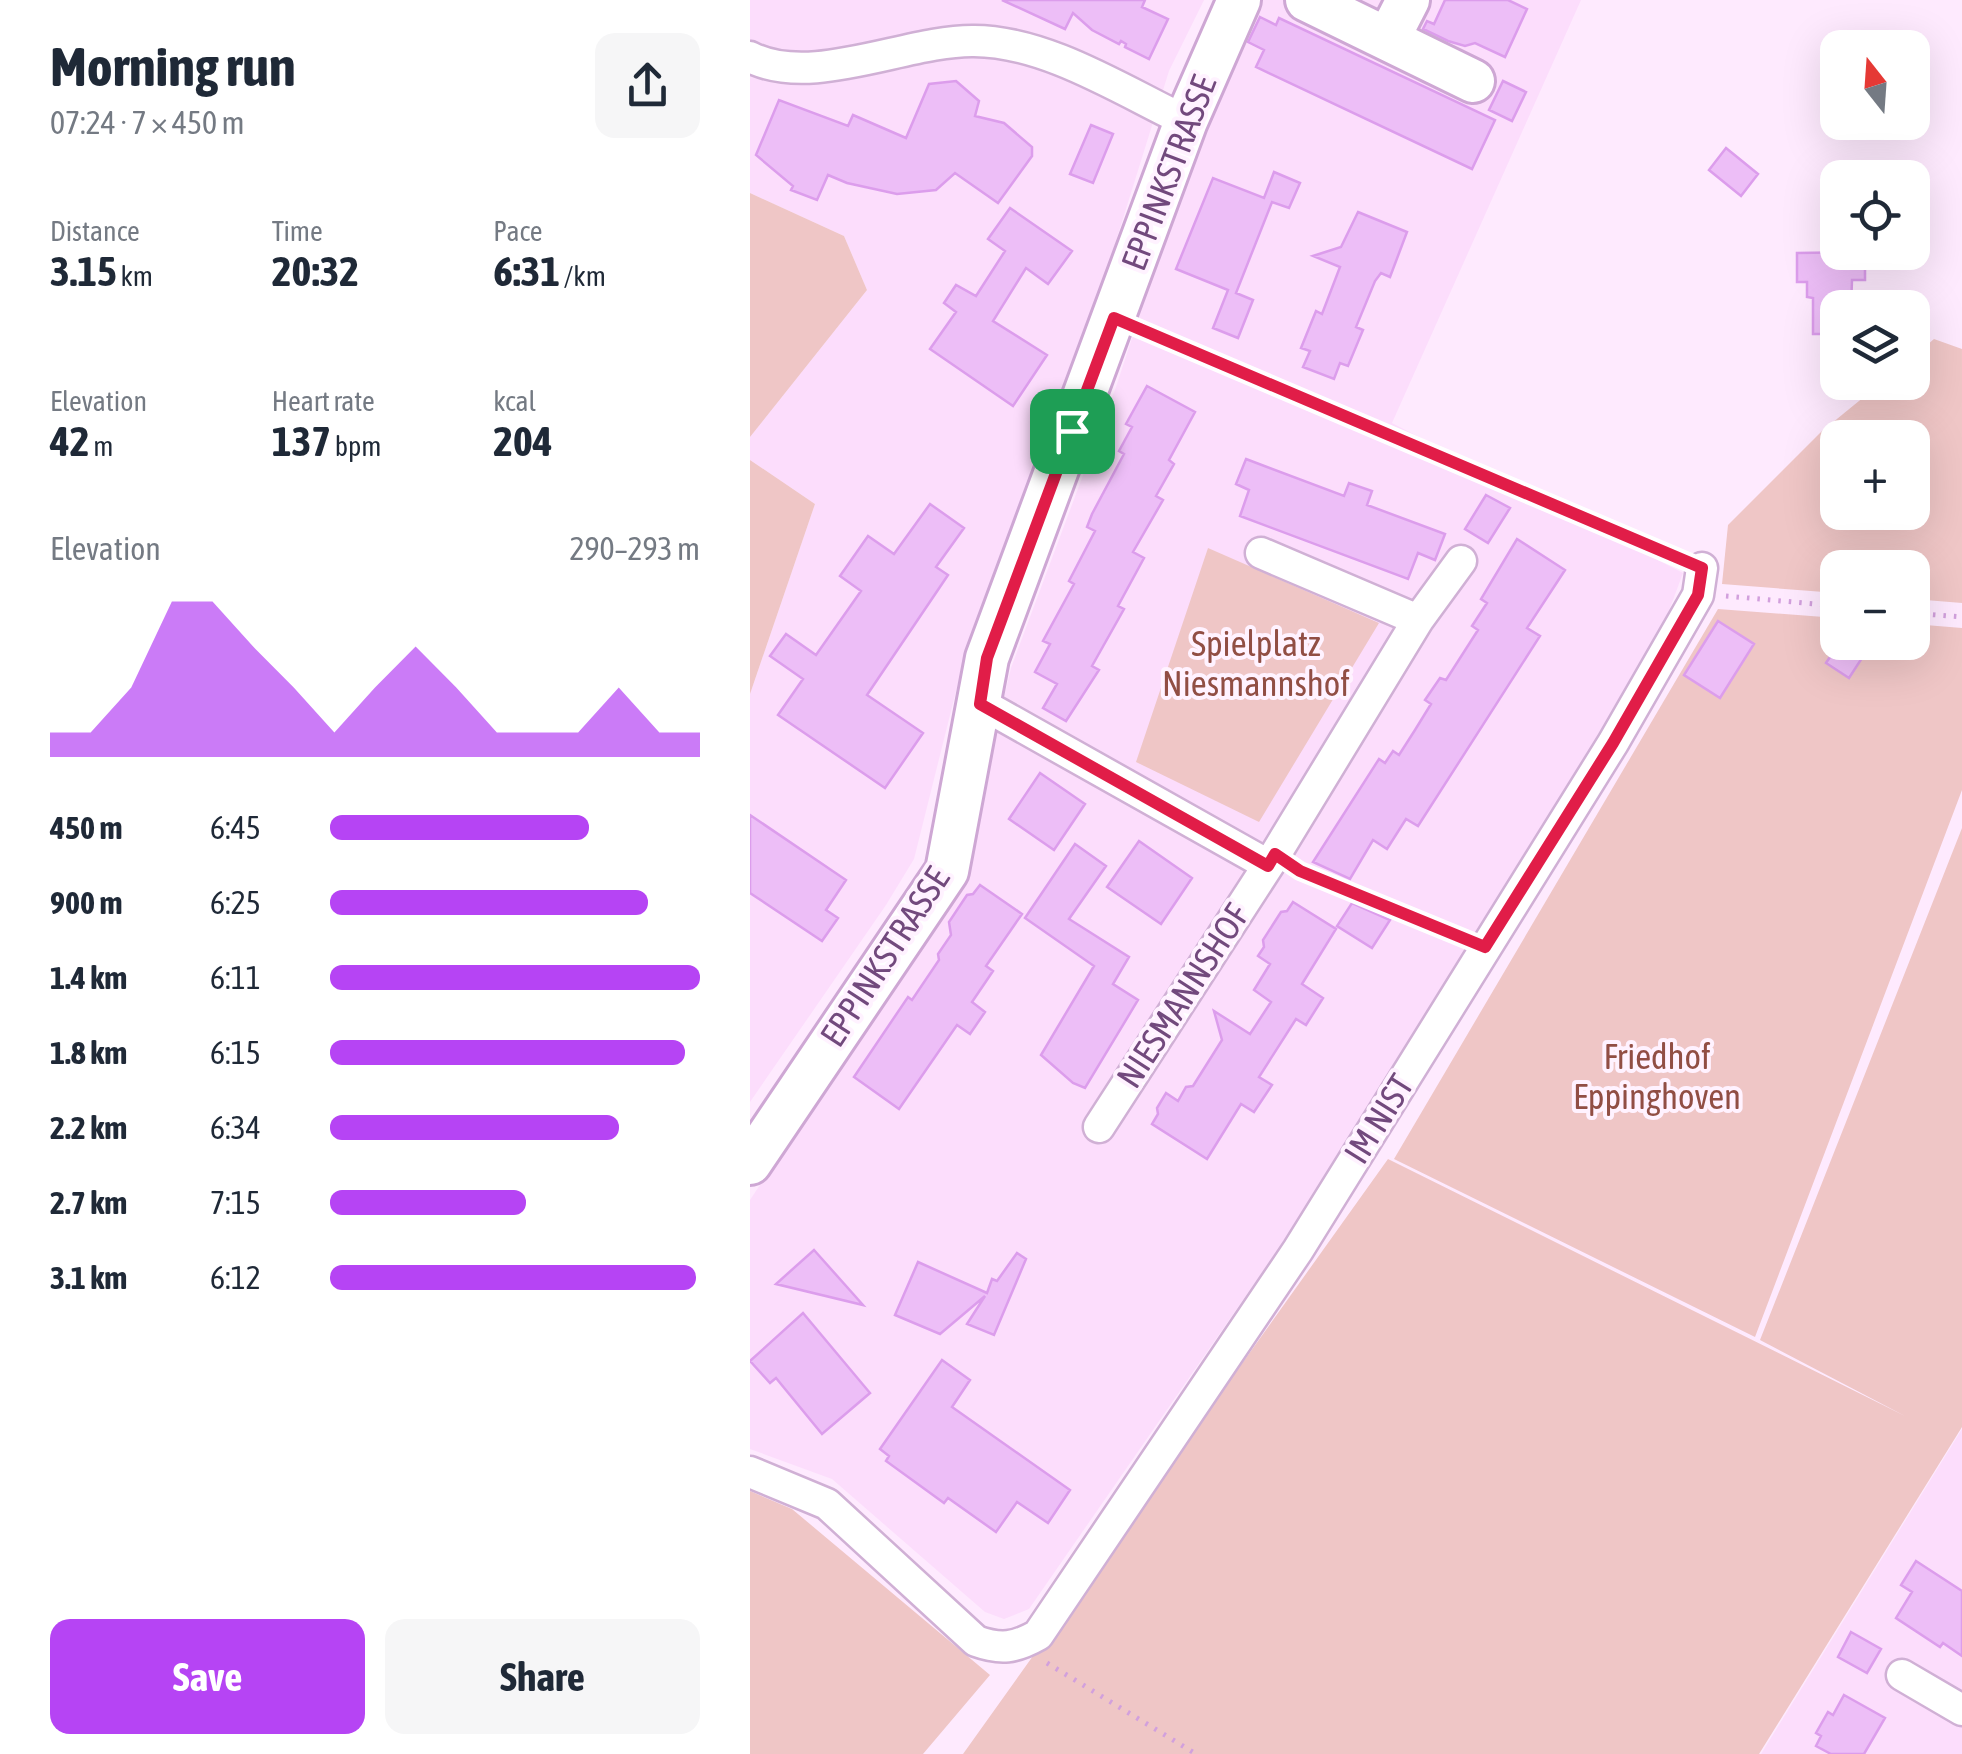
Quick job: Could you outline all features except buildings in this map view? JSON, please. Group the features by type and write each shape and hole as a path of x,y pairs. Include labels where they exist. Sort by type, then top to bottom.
{"street":[{"name":"EPPINKSTRASSE","path":"750,1163 947,870 987,658 1186,121 1239,0"},
{"path":"1307,0 1473,81"},
{"path":"1388,40 1408,0"},
{"path":"750,57 767,66 833,66 975,40 1040,51 1186,121"},
{"path":"1261,553 1418,620"},
{"name":"NIESMANNSHOF","path":"1099,1127 1271,860 1418,620 1461,561"},
{"name":"IM NIST","path":"1019,1646 1038,1635 1298,1250 1613,743 1700,582"},
{"name":"NIESMANNSHOF","path":"980,704 1271,860"},
{"path":"750,1472 827,1504 976,1641 998,1649 1019,1646"},
{"path":"1902,1675 1962,1710"}],"path":[{"path":"1114,318 1700,582 1820,603"},
{"path":"1930,614 1962,617"},
{"path":"1271,860 1485,947"},
{"path":"1019,1646 1196,1754"}],"shaded area":[{"path":"750,0 1204,0 1169,71 1092,318 967,647 914,859 750,1102 750,694 815,504 750,460 750,437 867,290 844,236 750,193"},
{"path":"1260,0 1581,0 1392,423 1683,573 1660,635 1353,1141 1029,1609 1004,1619 985,1612 832,1479 750,1449 750,1200 961,880 1011,668 1116,387 1201,127"},
{"path":"1962,1429 1962,1754 1761,1754"}],"green space":[{"path":"750,193 844,236 867,290 750,437"},
{"path":"1934,339 1962,349 1962,603 1930,600 1930,550 1820,550 1820,592 1722,584 1728,525 1820,433 1820,530 1930,530 1930,420 1836,420 1860,400 1930,400 1930,342"},
{"path":"750,460 815,504 750,694"},
{"name":"Spielplatz Niesmannshof","path":"1208,548 1379,623 1259,822 1136,762"},
{"name":"Friedhof Eppinghoven","path":"1718,609 1820,617 1820,660 1930,660 1930,625 1962,628 1962,790 1755,1337 1394,1159"},
{"path":"1962,828 1962,1427 1759,1754 963,1754 1388,1159 1905,1416 1760,1340"},
{"path":"750,1491 792,1509 990,1675 923,1754 750,1754"}],"route":[{"path":"1114,318 1702,568 1698,595 1613,743 1485,947 1300,871 1275,854 1268,866 980,704 987,658 1072,431 1114,318"}]}
